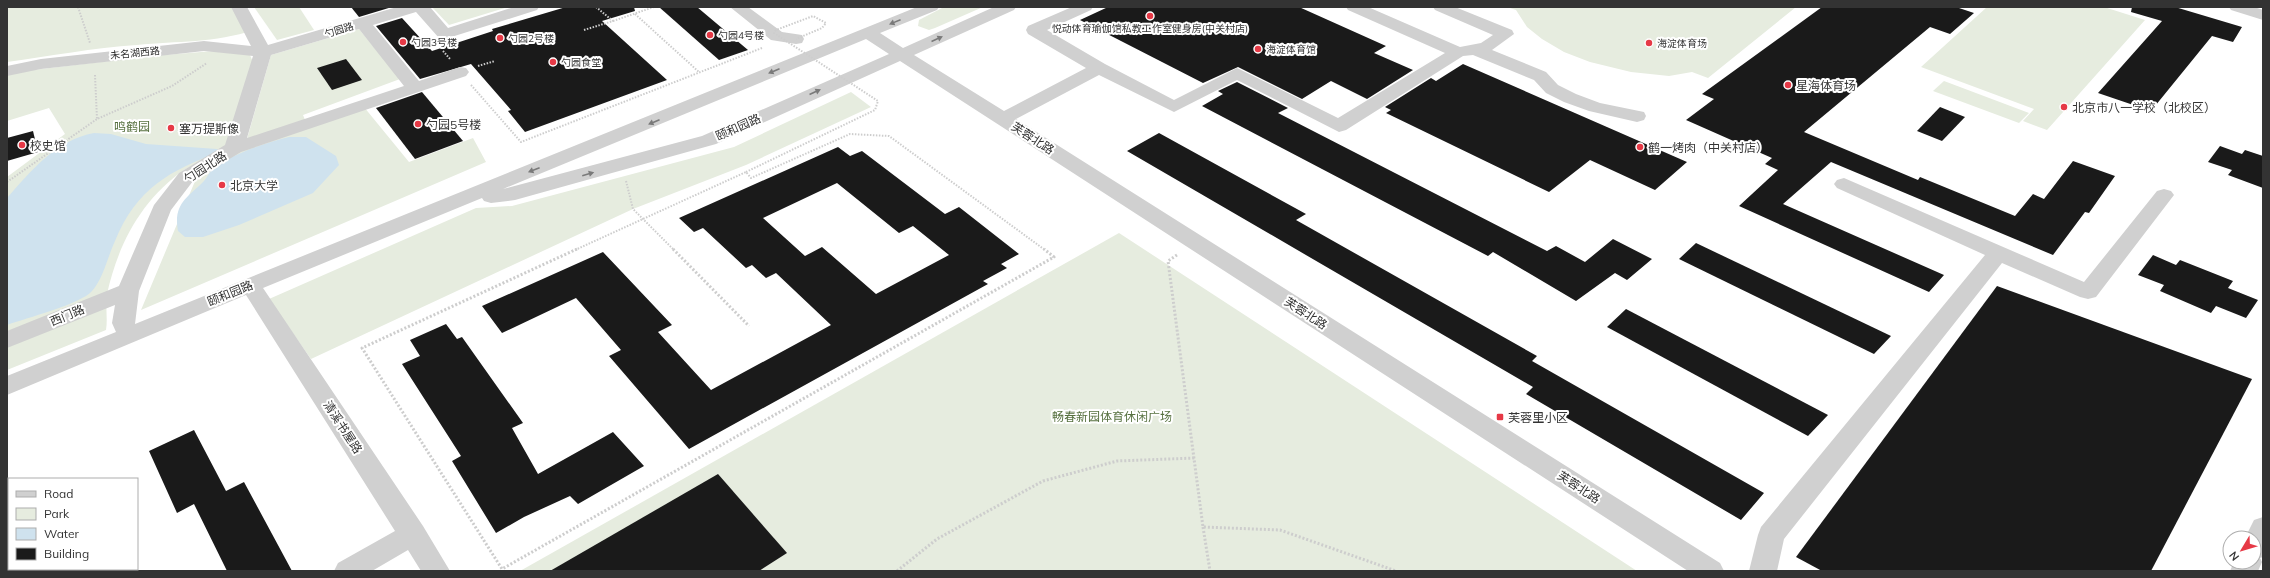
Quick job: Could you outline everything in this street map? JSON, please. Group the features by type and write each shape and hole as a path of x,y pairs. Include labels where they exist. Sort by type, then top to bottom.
{"street":[{"path":"239,7 264,52"},
{"name":"勺园路","path":"264,52 415,7"},
{"path":"421,7 444,34 531,7"},
{"path":"738,7 777,36 787,40"},
{"name":"颐和园路","path":"7,386 126,329 250,285 604,143 931,7"},
{"name":"颐和园路","path":"454,202 515,194 709,140 1008,7"},
{"path":"1085,7 1034,30 1099,68 1174,107 1237,73 1339,126 1466,50 1486,47 1506,34 1441,7"},
{"path":"1354,7 1466,50 1540,76 1552,88 1570,98 1595,107 1637,116"},
{"path":"2237,7 2263,15"},
{"path":"363,23 415,88"},
{"name":"芙蓉北路","path":"868,33 1710,571"},
{"name":"未名湖西路","path":"7,71 56,62 204,46 264,52"},
{"name":"勺园北路","path":"126,329 128,291 161,209 171,194 186,177 234,148 264,52"},
{"path":"1003,119 1099,68"},
{"path":"234,148 460,72"},
{"path":"1844,184 2088,292 2164,195"},
{"path":"1763,571 1771,535 1998,253"},
{"name":"清溪书屋路","path":"250,285 436,571"},
{"name":"西门路","path":"7,340 128,291"},
{"path":"348,571 413,534"}],"path":[{"path":"596,7 613,21"},
{"path":"584,30 654,7"},
{"path":"635,14 700,72"},
{"path":"746,172 751,178 850,134 888,136 1054,257 502,569 362,348 644,220 875,110 878,101 774,33 776,30 813,16 826,23 822,28 787,40"},
{"path":"444,34 440,46 460,72 521,142 769,45"},
{"path":"7,182 97,119 172,86 217,57 237,49"},
{"path":"622,164 633,209 749,326"},
{"path":"1196,243 1168,261 1210,571"},
{"path":"897,571 937,539 1043,481 1117,461 1194,458"},
{"path":"1203,527 1280,530 1396,571"}],"green space":[{"path":"7,7 237,7 254,30 225,37 196,41 104,48 7,62"},
{"path":"254,7 299,7 314,30 277,40"},
{"path":"432,7 508,7 449,25"},
{"path":"944,7 983,7 929,30 918,26 919,20"},
{"name":"海淀体育场","path":"1507,7 1796,7 1708,78 1692,72 1669,76 1631,72 1590,62 1564,52 1542,39 1527,27 1516,10"},
{"path":"1987,7 2104,7 2145,20 2047,130 2023,121 2034,109 1921,67"},
{"path":"359,29 400,79 303,115 308,127 364,107 409,162 473,138 486,162 141,310 198,174 245,146 271,55"},
{"name":"鸣鹤园","path":"226,50 250,55 253,62 225,150 189,167 169,182 144,209 134,224 125,240 118,258 107,294 106,330 7,370 7,177 65,134 49,108 7,121 7,73 152,56"},
{"path":"1944,81 2029,113 2019,123 1933,91"},
{"path":"851,92 871,107 746,165 633,209 311,359 269,299 476,208 512,206 734,147"},
{"name":"畅春新园体育休闲广场","path":"1119,233 1637,571 520,571"}],"water":[{"path":"94,133 111,134 146,144 217,149 220,152 185,166 170,174 144,195 123,223 96,286 86,296 65,306 7,325 7,198 25,177 45,158 68,142"},
{"path":"289,137 306,137 336,156 339,165 313,193 239,225 203,237 185,237 178,231 178,214 183,202 204,181 211,171 238,154"}],"building":[{"path":"351,7 392,7 359,17"},
{"path":"566,7 634,7 635,11 602,21 667,80 525,132 508,111 511,110 471,64 420,79 376,26 402,18 432,51 493,31 492,29"},
{"name":"勺园4号楼","path":"659,7 697,7 748,50 719,60"},
{"name":"海淀体育馆","path":"1108,7 1299,7 1386,46 1374,53 1413,70 1367,99 1331,81 1302,99 1238,67 1203,83 1080,20"},
{"path":"1822,7 1956,7 1974,13 1950,34 1930,27 1804,132 1918,180 1920,177 2015,216 2033,194 2044,199 2073,161 2115,176 2089,213 2085,212 2053,255 1831,162 1783,204 1944,275 1929,292 1739,206 1778,170 1765,164 1772,158 1686,120 1714,99 1702,94"},
{"path":"2132,7 2175,7 2242,27 2233,42 2212,36 2151,111 2098,93 2162,21 2131,12"},
{"path":"346,59 362,80 332,90 317,68"},
{"path":"1463,64 1687,162 1655,190 1590,160 1549,192 1386,113 1391,110 1385,107 1431,78 1436,81"},
{"path":"1237,82 1288,108 1278,113 1547,251 1556,246 1585,262 1613,239 1652,259 1627,280 1615,273 1576,301 1493,252 1488,256 1202,106 1223,94 1218,91"},
{"name":"勺园5号楼","path":"422,92 463,141 415,159 376,108"},
{"path":"1940,107 1965,117 1942,141 1917,131"},
{"name":"校史馆","path":"33,131 38,152 7,161 7,138"},
{"path":"1159,133 1306,214 1296,220 1537,356 1532,361 1764,493 1741,520 1526,394 1533,387 1127,151"},
{"path":"2220,146 2242,154 2245,150 2263,156 2263,188 2228,175 2232,170 2208,162"},
{"path":"838,147 850,156 862,151 945,214 959,207 1019,254 1001,264 1007,268 983,281 988,284 689,449 609,356 621,350 576,298 502,333 482,306 603,252 672,325 658,332 711,390 831,325 776,273 766,278 752,265 746,268 703,228 694,232 679,218","holes":["837,183 899,233 913,226 949,255 876,294 822,247 805,256 763,218"]},
{"path":"1696,243 1891,336 1874,354 1679,259"},
{"path":"2153,255 2176,265 2180,260 2233,281 2228,288 2258,300 2246,318 2216,306 2211,313 2160,291 2164,285 2138,275"},
{"path":"1997,286 2252,379 2151,571 1822,571 1796,557"},
{"path":"1626,309 1828,415 1808,436 1607,327"},
{"path":"446,324 457,339 462,337 523,423 512,428 538,474 613,432 644,466 578,504 570,496 524,517 496,533 452,461 461,456 402,364 420,356 410,340"},
{"path":"194,430 226,491 244,482 292,571 227,571 194,504 177,513 149,451"},
{"path":"718,474 787,553 759,571 550,571"}],"place":[{"name":"悦动体育瑜伽馆私教工作室健身房(中关村店)","path":"1150,16"},
{"name":"勺园4号楼","path":"710,35"},
{"name":"勺园2号楼","path":"500,38"},
{"name":"勺园3号楼","path":"403,42"},
{"name":"海淀体育场","path":"1649,43"},
{"name":"海淀体育馆","path":"1258,49"},
{"name":"勺园食堂","path":"553,62"},
{"name":"星海体育场","path":"1788,85"},
{"name":"北京市八一学校（北校区）","path":"2064,107"},
{"name":"勺园5号楼","path":"418,124"},
{"name":"塞万提斯像","path":"171,128"},
{"name":"校史馆","path":"22,145"},
{"name":"鹤一烤肉（中关村店）","path":"1640,147"},
{"name":"北京大学","path":"222,185"},
{"name":"芙蓉里小区","path":"1500,417"}]}
